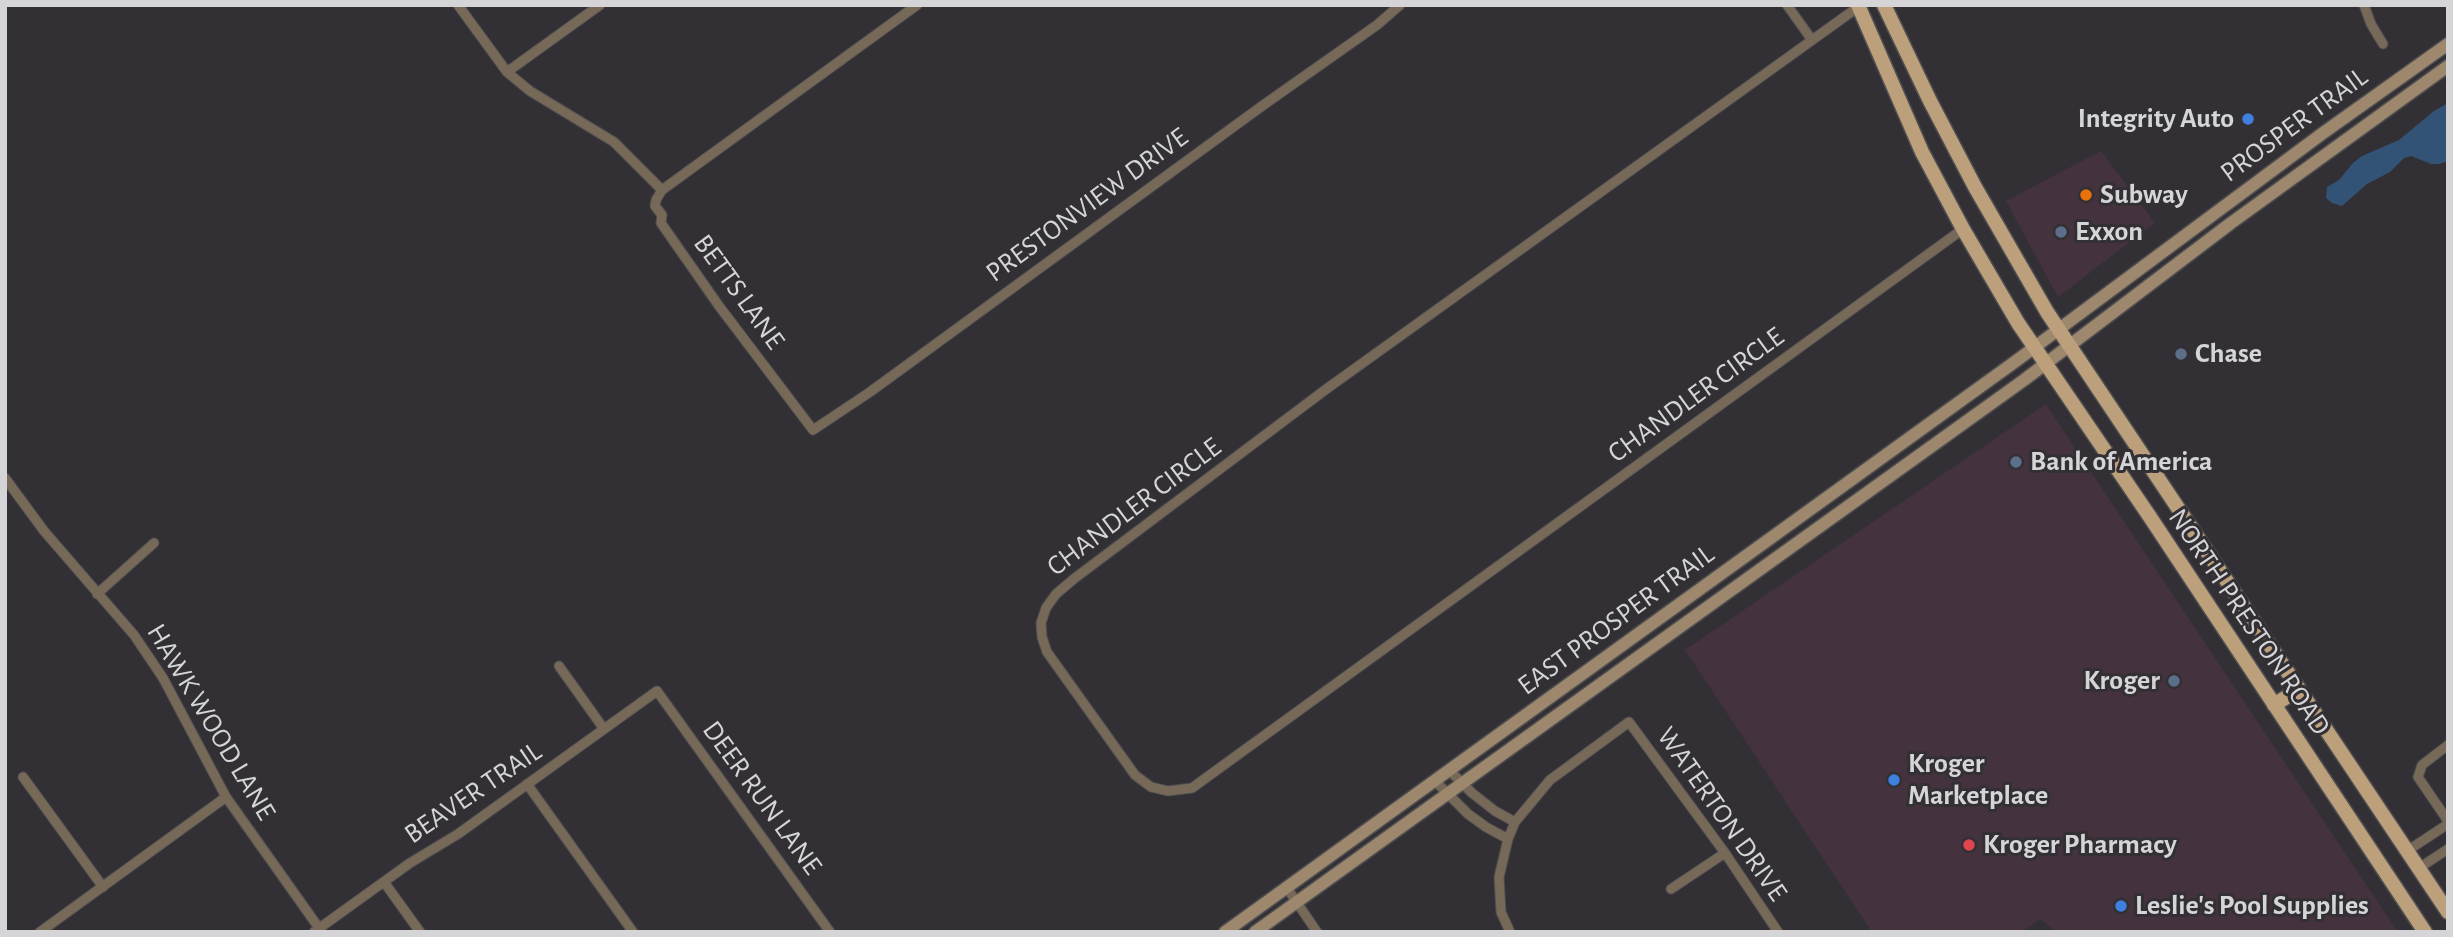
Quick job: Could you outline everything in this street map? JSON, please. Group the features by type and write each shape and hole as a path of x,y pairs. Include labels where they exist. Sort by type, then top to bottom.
{"main road":[{"name":"NORTH PRESTON ROAD","path":"1884,5 1930,101 2022,271 2448,912"},
{"name":"NORTH PRESTON ROAD","path":"1859,6 1918,142 1963,229 2018,323 2425,932"},
{"name":"PROSPER TRAIL","path":"2035,347 2323,133 2448,44"},
{"name":"PROSPER TRAIL","path":"2047,363 2231,223 2448,66"},
{"path":"2323,133 2334,148"},
{"name":"EAST PROSPER TRAIL","path":"1225,932 2035,347"},
{"name":"EAST PROSPER TRAIL","path":"1255,932 2047,363"},
{"path":"1811,508 1822,524"},
{"path":"2274,705 2299,689"}],"street":[{"path":"458,5 507,72 530,91 614,142 662,190 917,5"},
{"path":"507,72 600,5"},
{"name":"PRESTONVIEW DRIVE","path":"803,417 813,430 870,392 1377,25 1400,5"},
{"path":"1787,5 1812,40"},
{"path":"2364,5 2383,44"},
{"name":"CHANDLER CIRCLE","path":"1859,6 1325,390 1056,594 1046,608 1041,623 1047,652 1135,775 1151,787 1168,791 1192,788 1963,229"},
{"name":"BETTS LANE","path":"662,190 657,197 656,206 662,215 661,223 713,299 803,417"},
{"name":"HAWK WOOD LANE","path":"5,478 44,531 134,635 163,678 226,797 317,930"},
{"path":"97,594 154,543"},
{"path":"559,666 604,729"},
{"name":"BEAVER TRAIL","path":"317,930 383,882 458,834 657,691"},
{"name":"DEER RUN LANE","path":"657,691 830,932"},
{"name":"WATERTON DRIVE","path":"1515,822 1550,780 1629,722 1725,853 1778,932"},
{"path":"2407,851 2448,822 2418,777 2419,770 2428,759 2448,745"},
{"path":"1449,770 1494,811 1515,822 1499,877 1501,912 1510,932"},
{"path":"23,777 103,887"},
{"path":"1435,780 1486,827 1508,839"},
{"path":"527,784 633,932"},
{"path":"40,932 226,797"},
{"path":"2418,868 2448,849"},
{"path":"1671,889 1725,853"},
{"path":"383,882 420,932"},
{"path":"1287,888 1317,932"}],"shaded area":[{"path":"2101,151 2155,223 2058,297 2006,201"},
{"path":"2046,404 2398,932 2057,932 2040,919 2021,932 1872,932 1685,650"}],"water":[{"path":"2448,103 2448,161 2431,164 2411,156 2404,158 2390,172 2367,184 2342,206 2326,198 2327,187 2339,180 2353,163 2362,156 2399,140"}],"place":[{"name":"Integrity Auto","path":"2248,119"},
{"name":"Subway","path":"2086,195"},
{"name":"Exxon","path":"2061,232"},
{"name":"Chase","path":"2181,354"},
{"name":"Bank of America","path":"2016,462"},
{"name":"Kroger","path":"2174,681"},
{"name":"Kroger Marketplace","path":"1894,780"},
{"name":"Kroger Pharmacy","path":"1969,845"},
{"name":"Leslie's Pool Supplies","path":"2121,906"}]}
